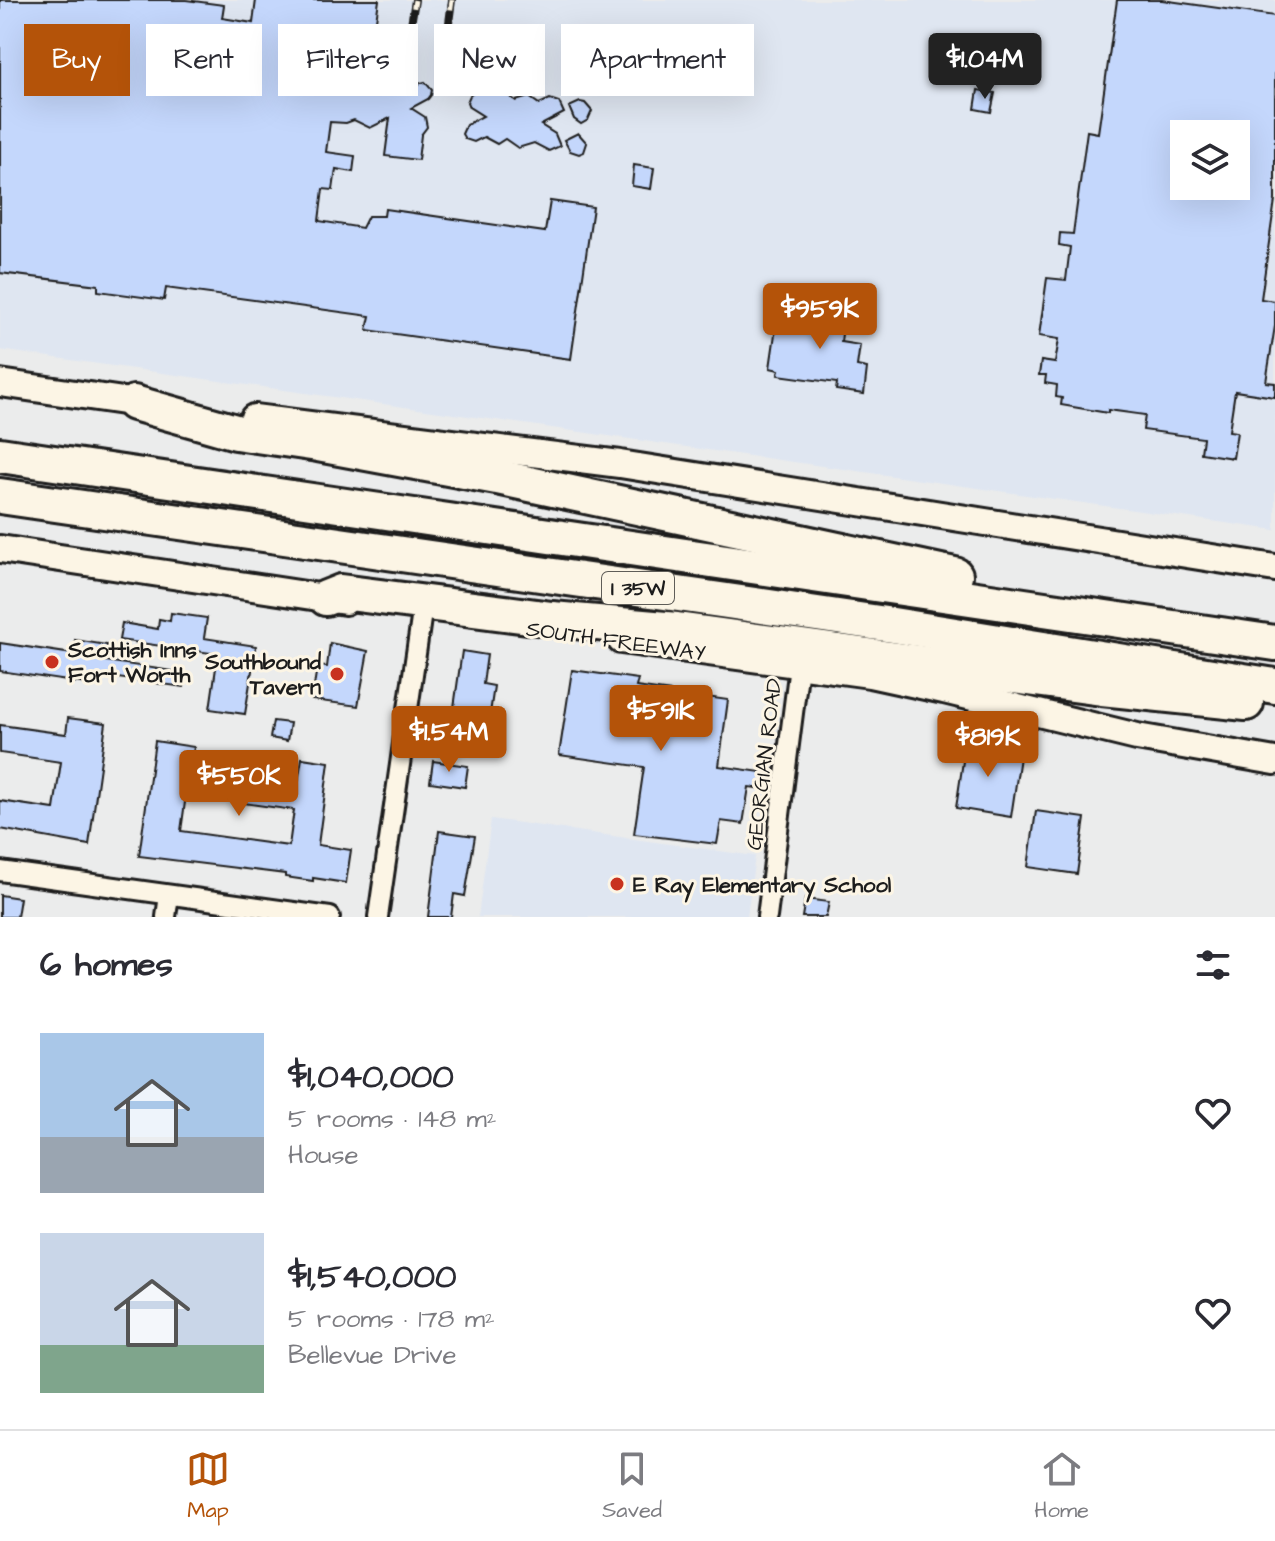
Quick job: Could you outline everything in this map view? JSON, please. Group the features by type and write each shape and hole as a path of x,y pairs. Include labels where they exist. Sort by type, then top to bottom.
{"highway":[{"path":"134,403 236,432 497,477 949,574 1106,618"},
{"name":"I 35W","path":"0,455 1275,643"},
{"name":"I 35W","path":"0,496 893,625 1275,686"},
{"path":"326,598 341,592 552,619 677,630 1102,688 1275,706"}],"main road":[{"path":"0,383 134,403 620,464 1275,568"},
{"name":"SOUTH FREEWAY","path":"0,549 870,674 1137,737 1275,761"}],"street":[{"path":"378,917 422,612"},
{"name":"GEORGIAN ROAD","path":"767,917 799,666"},
{"path":"0,871 330,917"},
{"path":"166,917 169,895"}],"shaded area":[{"path":"0,0 1275,0 1275,530 0,350"},
{"name":"E Ray Elementary School","path":"491,819 755,856 747,917 478,917"}],"building":[{"path":"0,0 186,0 224,5 222,18 253,23 256,0 379,0 376,24 278,24 278,96 418,96 418,84 425,82 432,90 428,99 411,108 425,117 427,127 421,135 418,160 385,156 390,118 370,128 354,120 330,122 326,152 355,156 353,172 336,169 333,190 323,189 319,221 362,228 368,216 384,216 385,209 545,232 550,201 593,207 571,359 367,330 370,316 166,288 164,300 98,291 98,285 0,273"},
{"path":"1117,0 1162,0 1275,16 1275,200 1261,299 1275,301 1275,326 1266,382 1275,383 1275,397 1235,391 1229,431 1237,432 1233,458 1201,453 1203,438 1143,430 1145,415 1061,405 1062,398 1056,397 1057,385 1045,383 1046,375 1039,375 1041,361 1055,363 1059,339 1039,336 1047,278 1066,280 1070,247 1059,245 1060,233 1073,234 1087,131 1098,133"},
{"path":"978,90 995,93 991,112 975,109"},
{"path":"470,96 509,96 516,101 529,97 539,104 550,99 559,102 564,113 541,125 555,134 560,146 549,151 534,143 518,148 505,139 497,144 484,137 474,142 465,139 462,134 466,125 483,116 469,107"},
{"path":"580,102 592,111 588,120 581,124 574,119 569,107"},
{"path":"578,133 587,143 584,152 579,154 570,151 564,140"},
{"path":"634,165 654,168 651,189 632,186"},
{"path":"821,298 846,301 841,342 860,345 857,366 867,368 864,394 836,390 837,383 778,375 779,370 770,368 776,327 786,328 787,323 817,327"},
{"path":"171,613 207,618 204,638 256,646 245,714 210,709 218,654 119,640 122,623 158,629 159,619 170,621"},
{"name":"Scottish Inns Fort Worth","path":"75,640 107,645 105,661 186,673 184,687 103,676 101,686 0,671 0,643 73,654"},
{"name":"Southbound Tavern","path":"330,643 368,651 358,706 312,700 317,666 327,667"},
{"path":"462,651 487,655 483,684 494,686 486,741 450,736"},
{"path":"572,670 638,679 636,687 728,700 719,766 768,773 765,789 749,787 743,824 721,821 717,844 634,834 644,767 559,755"},
{"path":"68,718 106,723 89,845 0,829 0,801 54,809 61,762 0,753 0,725 66,734"},
{"path":"273,721 290,723 287,741 270,738"},
{"path":"155,741 194,747 191,766 298,782 302,758 329,762 318,845 351,850 346,883 139,856","holes":["186,795 294,810 289,846 181,831"]},
{"path":"966,741 1021,750 1011,817 956,808"},
{"path":"433,761 468,766 465,787 430,782"},
{"path":"1036,811 1085,818 1077,874 1028,867"},
{"path":"439,831 475,836 465,896 454,894 451,917 428,917"},
{"path":"0,895 20,898 17,917 0,917"},
{"path":"805,899 829,902 826,917 802,917"}],"railway":[{"path":"411,24 415,0"},
{"path":"449,24 452,0"}],"place":[{"name":"Scottish Inns Fort Worth","path":"52,662"},
{"name":"Southbound Tavern","path":"337,674"},
{"name":"E Ray Elementary School","path":"617,884"}]}
